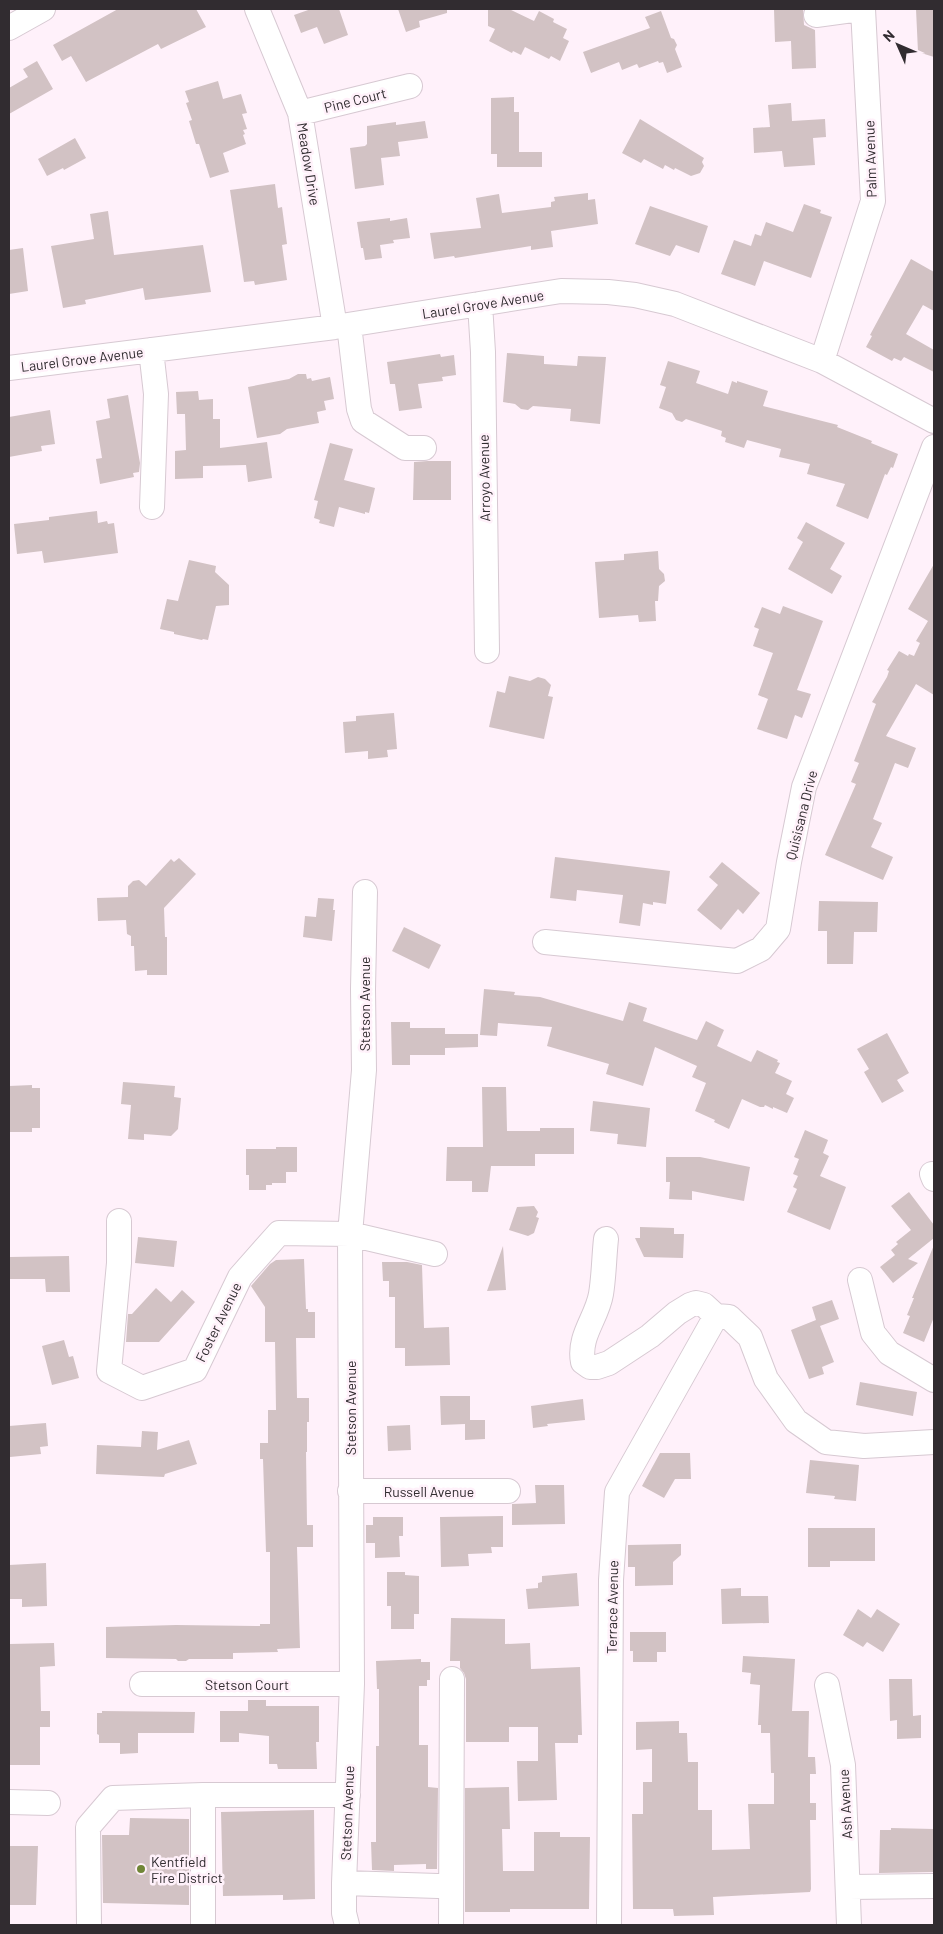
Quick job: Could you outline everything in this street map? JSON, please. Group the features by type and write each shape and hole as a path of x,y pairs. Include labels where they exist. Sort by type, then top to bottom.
{"street":[{"path":"9,28 43,9"},
{"name":"Meadow Drive","path":"257,9 300,113 342,326 363,421 405,448 424,448"},
{"path":"816,15 861,9"},
{"name":"Palm Avenue","path":"822,361 873,201 861,9"},
{"name":"Pine Court","path":"300,113 410,86"},
{"name":"Laurel Grove Avenue","path":"9,368 342,326 561,291 636,295 674,304 822,361 934,420"},
{"name":"Arroyo Avenue","path":"480,304 483,352 487,651"},
{"path":"151,350 156,394 152,507"},
{"name":"Quisisana Drive","path":"545,942 737,961 761,949 778,929 804,787 934,447"},
{"name":"Stetson Avenue","path":"347,1925 344,1913 344,1883 352,1684 350,1234 364,1070 362,989 365,892"},
{"name":"Foster Avenue","path":"119,1221 119,1263 109,1371 142,1388 195,1370 240,1277 279,1233 350,1234 435,1254"},
{"path":"606,1239 601,1295 589,1323 581,1352 583,1362 590,1367 609,1363 650,1336 690,1305 696,1303 704,1305 716,1316 729,1316 750,1337 766,1379 796,1421 826,1442 864,1446 934,1442"},
{"path":"860,1280 872,1333 889,1353 934,1380"},
{"name":"Terrace Avenue","path":"609,1925 611,1580 617,1492 716,1316"},
{"name":"Russell Avenue","path":"350,1491 508,1491"},
{"path":"451,1925 452,1679"},
{"name":"Stetson Court","path":"142,1684 352,1684"},
{"name":"Ash Avenue","path":"827,1685 843,1765 849,1925"},
{"path":"89,1925 88,1827 113,1798 348,1794"},
{"path":"203,1795 203,1925"},
{"path":"9,1802 48,1803"},
{"path":"344,1883 438,1886"},
{"path":"849,1887 934,1886"}],"building":[{"path":"118,9 196,9 206,27 161,49 158,44 86,82 71,56 62,61 53,45"},
{"path":"311,9 339,9 348,35 324,44 317,27 301,33 294,15"},
{"path":"398,9 447,9 447,13 419,21 420,27 406,32"},
{"path":"488,9 509,9 534,21 539,11 554,19 553,22 567,29 563,38 569,41 560,61 551,56 549,59 525,47 521,55 513,51 512,53 489,41 495,29 488,26"},
{"path":"774,9 803,9 804,25 815,30 816,68 792,69 791,41 775,42"},
{"path":"916,9 934,9 934,57 918,52"},
{"path":"661,11 671,38 674,39 677,45 675,49 682,67 667,73 663,62 659,63 658,61 639,68 637,64 622,70 619,62 591,73 583,52 650,28 645,17"},
{"path":"37,61 53,89 9,114 9,88 28,77 23,69"},
{"path":"218,81 223,99 241,94 247,113 242,114 247,129 243,130 246,144 223,153 229,172 210,178 189,121 192,120 186,103 189,102 185,91"},
{"path":"514,97 514,112 519,112 519,152 542,152 542,167 497,167 497,154 491,154 491,98"},
{"path":"791,103 792,121 825,119 826,137 813,138 815,165 784,167 782,151 754,153 753,128 770,127 768,105"},
{"path":"640,119 704,158 702,162 704,166 700,173 691,176 665,165 663,169 644,159 641,163 622,153"},
{"path":"425,121 428,138 398,142 400,156 381,158 384,185 355,189 350,148 367,144 367,126"},
{"path":"75,138 86,158 64,170 63,168 47,176 38,159"},
{"path":"275,184 278,208 282,207 287,244 282,245 287,280 255,285 254,281 244,282 230,190"},
{"path":"588,193 588,200 595,199 598,224 551,231 553,247 531,250 531,246 455,258 454,256 434,259 430,233 481,228 476,198 499,194 502,213 551,207 551,202 555,201 554,197"},
{"path":"804,204 821,210 820,213 832,217 811,278 764,261 755,286 721,274 734,240 751,246 755,234 761,236 766,222 793,232"},
{"path":"650,206 708,226 699,253 676,245 670,256 635,244"},
{"path":"108,211 114,255 203,245 211,292 145,300 143,288 85,300 86,304 63,308 51,246 94,239 90,214"},
{"path":"390,218 390,221 407,218 410,238 393,240 394,243 380,245 382,258 365,260 357,222"},
{"path":"23,248 28,291 9,294 9,250"},
{"path":"911,259 934,272 934,311 923,305 906,334 934,350 934,372 904,357 901,361 894,358 892,361 866,347 872,336 870,335"},
{"path":"507,353 544,356 544,364 577,366 578,356 606,357 600,424 570,421 571,409 533,406 528,410 521,409 515,404 503,402"},
{"path":"440,354 441,357 454,355 456,375 442,377 443,381 418,384 422,408 399,411 395,384 390,384 387,362"},
{"path":"668,361 700,371 696,383 728,394 732,381 768,391 763,406 838,425 837,427 898,454 893,468 891,467 887,475 885,474 868,519 836,506 845,484 807,474 810,464 779,457 781,449 747,440 744,448 725,442 726,438 721,436 722,431 686,419 682,422 676,420 672,413 659,408 666,387 660,385"},
{"path":"298,374 306,374 307,379 311,378 312,381 330,377 334,399 324,401 326,410 317,412 319,423 287,429 280,434 257,438 248,387 289,379"},
{"path":"198,391 199,400 213,399 213,419 220,419 220,448 267,442 272,478 248,482 246,465 203,466 203,478 175,479 175,451 186,450 185,414 177,414 176,392"},
{"path":"128,395 140,463 139,472 133,473 134,477 100,484 96,459 102,458 96,421 110,418 107,399"},
{"path":"50,410 55,444 41,446 42,451 9,457 9,417"},
{"path":"330,443 353,449 344,480 375,488 369,513 365,512 365,514 339,507 334,527 319,523 320,520 314,518 318,501 314,500"},
{"path":"451,461 451,500 413,500 414,462"},
{"path":"97,511 98,523 107,521 108,524 114,523 118,553 44,563 42,551 17,554 14,524"},
{"path":"806,522 845,543 830,569 842,576 832,594 788,569 803,542 797,538"},
{"path":"658,551 659,569 664,574 665,581 659,586 658,601 655,601 656,621 639,622 638,615 599,618 595,562 624,560 624,554"},
{"path":"189,560 216,566 215,572 229,585 229,605 216,606 208,640 174,634 174,632 160,629 167,599 178,601"},
{"path":"934,564 934,695 916,684 886,736 916,748 908,768 895,763 873,819 882,823 871,847 893,857 883,880 825,855 856,784 851,782 859,763 854,761 876,704 872,702 887,677 889,671 887,670 899,651 908,656 909,654 914,656 920,643 916,641 928,621 908,609"},
{"path":"783,606 823,621 797,690 811,694 802,718 795,715 787,739 757,729 768,699 758,695 773,653 753,646 759,629 754,627 762,607 780,614"},
{"path":"509,676 530,681 538,677 545,679 551,685 548,696 553,697 544,739 489,727 497,691 505,693"},
{"path":"394,713 397,749 387,750 388,757 368,759 368,751 345,753 343,722 356,721 356,716"},
{"path":"555,857 670,871 666,904 653,902 653,905 643,903 640,926 619,923 623,895 577,890 576,901 550,898"},
{"path":"179,858 196,874 164,908 165,937 167,937 167,975 147,975 147,970 135,971 134,946 131,946 131,936 127,934 126,920 98,921 97,898 128,897 128,886 133,881 139,880 146,886 171,859 174,862"},
{"path":"722,862 760,893 743,914 738,909 721,930 697,910 718,885 709,877"},
{"path":"318,898 334,899 333,910 335,910 332,941 303,937 305,916 316,917"},
{"path":"819,901 878,902 877,932 854,932 853,964 827,964 827,931 818,931"},
{"path":"404,927 441,945 429,969 392,951"},
{"path":"484,989 515,992 514,995 540,997 623,1021 629,1002 647,1008 643,1021 697,1040 706,1021 724,1030 717,1046 751,1062 757,1050 778,1060 777,1062 780,1063 775,1073 792,1081 786,1094 794,1098 787,1113 765,1105 760,1107 742,1099 729,1129 695,1111 706,1083 692,1077 697,1066 655,1047 643,1086 606,1074 609,1064 547,1046 552,1027 498,1023 497,1036 480,1035"},
{"path":"391,1022 410,1022 410,1028 445,1028 445,1034 478,1034 478,1047 445,1048 445,1055 410,1055 410,1065 392,1065"},
{"path":"887,1033 909,1073 897,1080 904,1091 882,1103 864,1072 869,1069 857,1049"},
{"path":"123,1082 175,1086 174,1097 181,1098 178,1129 171,1136 144,1134 144,1140 128,1139 131,1105 121,1104"},
{"path":"32,1085 32,1088 40,1088 40,1128 32,1128 32,1132 9,1132 9,1086"},
{"path":"482,1087 506,1087 507,1131 540,1131 540,1128 574,1128 574,1154 535,1154 535,1166 491,1166 488,1192 472,1192 472,1181 446,1181 447,1147 483,1147"},
{"path":"593,1101 650,1108 646,1147 617,1144 618,1134 590,1131"},
{"path":"805,1130 828,1140 823,1153 829,1156 820,1176 846,1187 830,1230 787,1212 797,1189 793,1187 798,1176 793,1174 799,1159 794,1157"},
{"path":"276,1147 297,1147 297,1172 286,1172 286,1183 266,1185 266,1190 249,1190 249,1175 246,1175 246,1149 276,1149"},
{"path":"666,1157 700,1157 750,1167 744,1201 692,1191 692,1200 669,1199 670,1182 666,1182"},
{"path":"909,1192 934,1225 934,1238 908,1259 918,1263 893,1283 880,1267 895,1255 891,1250 898,1244 896,1242 911,1230 891,1206"},
{"path":"534,1206 538,1212 536,1217 539,1218 534,1233 528,1236 509,1230 517,1207"},
{"path":"640,1227 674,1228 674,1234 684,1234 683,1258 644,1257 635,1238 640,1238"},
{"path":"138,1237 177,1241 174,1267 135,1263"},
{"path":"934,1245 934,1317 924,1342 903,1333 910,1316 907,1315 914,1298 912,1298"},
{"path":"503,1246 506,1290 487,1291"},
{"path":"69,1256 70,1292 46,1292 45,1279 9,1279 9,1257"},
{"path":"304,1259 306,1309 308,1309 308,1312 315,1312 315,1338 296,1338 297,1398 309,1398 306,1452 307,1525 313,1525 313,1547 297,1547 300,1648 277,1649 278,1652 233,1653 233,1659 189,1659 178,1661 176,1659 106,1658 106,1627 176,1625 260,1626 260,1624 270,1624 270,1552 266,1552 263,1459 260,1459 260,1443 268,1443 268,1410 276,1410 275,1342 265,1342 265,1307 251,1286 270,1264 276,1260"},
{"path":"382,1262 407,1262 422,1265 424,1328 449,1327 450,1365 405,1366 405,1348 395,1348 395,1297 389,1297 389,1281 383,1281"},
{"path":"156,1288 171,1302 182,1290 195,1302 159,1342 126,1342 128,1314 132,1314"},
{"path":"832,1300 839,1319 820,1326 834,1362 822,1367 824,1374 809,1379 791,1330 816,1320 812,1307"},
{"path":"64,1340 69,1357 73,1356 79,1378 52,1385 42,1346"},
{"path":"860,1382 917,1392 913,1416 856,1405"},
{"path":"440,1396 470,1396 470,1420 485,1420 485,1439 465,1440 465,1424 441,1425"},
{"path":"583,1399 585,1420 547,1424 548,1426 533,1428 531,1406"},
{"path":"46,1423 48,1446 40,1447 41,1454 10,1457 9,1426"},
{"path":"410,1425 411,1450 388,1451 387,1426"},
{"path":"142,1431 158,1432 157,1450 189,1440 197,1464 165,1474 164,1477 96,1474 97,1445 141,1447"},
{"path":"660,1453 690,1453 691,1479 675,1479 664,1498 642,1486"},
{"path":"810,1460 859,1465 856,1501 834,1499 835,1496 806,1493"},
{"path":"535,1485 564,1485 565,1524 512,1525 512,1504 536,1503"},
{"path":"503,1516 503,1547 491,1547 492,1553 468,1554 469,1566 441,1567 440,1517"},
{"path":"373,1517 403,1517 403,1536 399,1536 400,1557 375,1558 375,1543 366,1543 366,1525 373,1525"},
{"path":"808,1528 875,1528 875,1561 830,1561 830,1567 808,1567"},
{"path":"681,1544 681,1555 673,1562 673,1585 635,1586 635,1567 628,1567 628,1545"},
{"path":"46,1563 47,1606 22,1607 22,1599 9,1599 9,1565"},
{"path":"387,1572 405,1572 405,1575 419,1576 419,1614 414,1614 414,1629 391,1629 391,1606 387,1606"},
{"path":"577,1573 579,1606 528,1609 526,1589 538,1588 538,1583 542,1582 542,1576"},
{"path":"741,1588 741,1596 768,1596 769,1623 722,1624 721,1589"},
{"path":"858,1609 871,1618 877,1609 900,1624 883,1652 867,1642 863,1647 843,1635"},
{"path":"451,1618 505,1619 505,1644 530,1643 531,1669 580,1667 582,1735 578,1735 578,1743 555,1743 557,1800 518,1801 517,1761 538,1761 538,1727 509,1727 509,1742 466,1742 466,1679 460,1668 460,1661 450,1661"},
{"path":"630,1632 666,1632 666,1652 657,1652 657,1662 633,1662 633,1651 630,1651"},
{"path":"54,1643 55,1666 40,1667 41,1711 50,1711 50,1727 40,1727 40,1765 9,1765 9,1644"},
{"path":"743,1656 795,1659 792,1711 809,1711 808,1757 815,1757 816,1774 810,1774 810,1803 816,1803 816,1820 810,1820 810,1892 713,1897 714,1915 674,1916 673,1909 633,1909 632,1814 643,1814 643,1782 652,1782 652,1749 636,1750 636,1722 679,1721 679,1733 687,1733 688,1762 698,1762 698,1810 712,1810 712,1850 750,1849 748,1804 774,1804 774,1773 771,1773 770,1733 761,1733 761,1725 758,1725 760,1685 750,1684 751,1673 742,1672"},
{"path":"421,1659 421,1662 430,1662 430,1680 427,1680 427,1686 419,1686 419,1745 428,1745 428,1787 438,1788 437,1869 426,1869 426,1864 394,1865 394,1871 372,1870 371,1842 376,1842 376,1746 379,1746 379,1689 377,1689 376,1661"},
{"path":"889,1679 912,1679 913,1716 921,1715 921,1738 897,1739 897,1720 890,1721"},
{"path":"248,1700 266,1700 266,1706 319,1706 319,1742 316,1742 317,1769 278,1769 277,1764 269,1764 269,1736 239,1733 239,1742 220,1742 220,1711 248,1711"},
{"path":"102,1711 195,1712 194,1733 138,1733 138,1753 120,1754 120,1743 99,1743 97,1713 102,1713"},
{"path":"509,1787 510,1829 502,1829 503,1871 534,1871 534,1832 560,1832 560,1837 590,1837 589,1909 510,1909 510,1912 465,1912 465,1788"},
{"path":"314,1810 315,1899 283,1900 283,1895 223,1896 221,1812"},
{"name":"Kentfield Fire District","path":"130,1818 189,1819 189,1905 103,1903 102,1835 129,1835"},
{"path":"891,1828 934,1829 934,1872 879,1873 880,1830 891,1830"},
{"path":"9,1846 38,1846 36,1905 9,1905"}],"place":[{"name":"Kentfield Fire District","path":"141,1869"}]}
